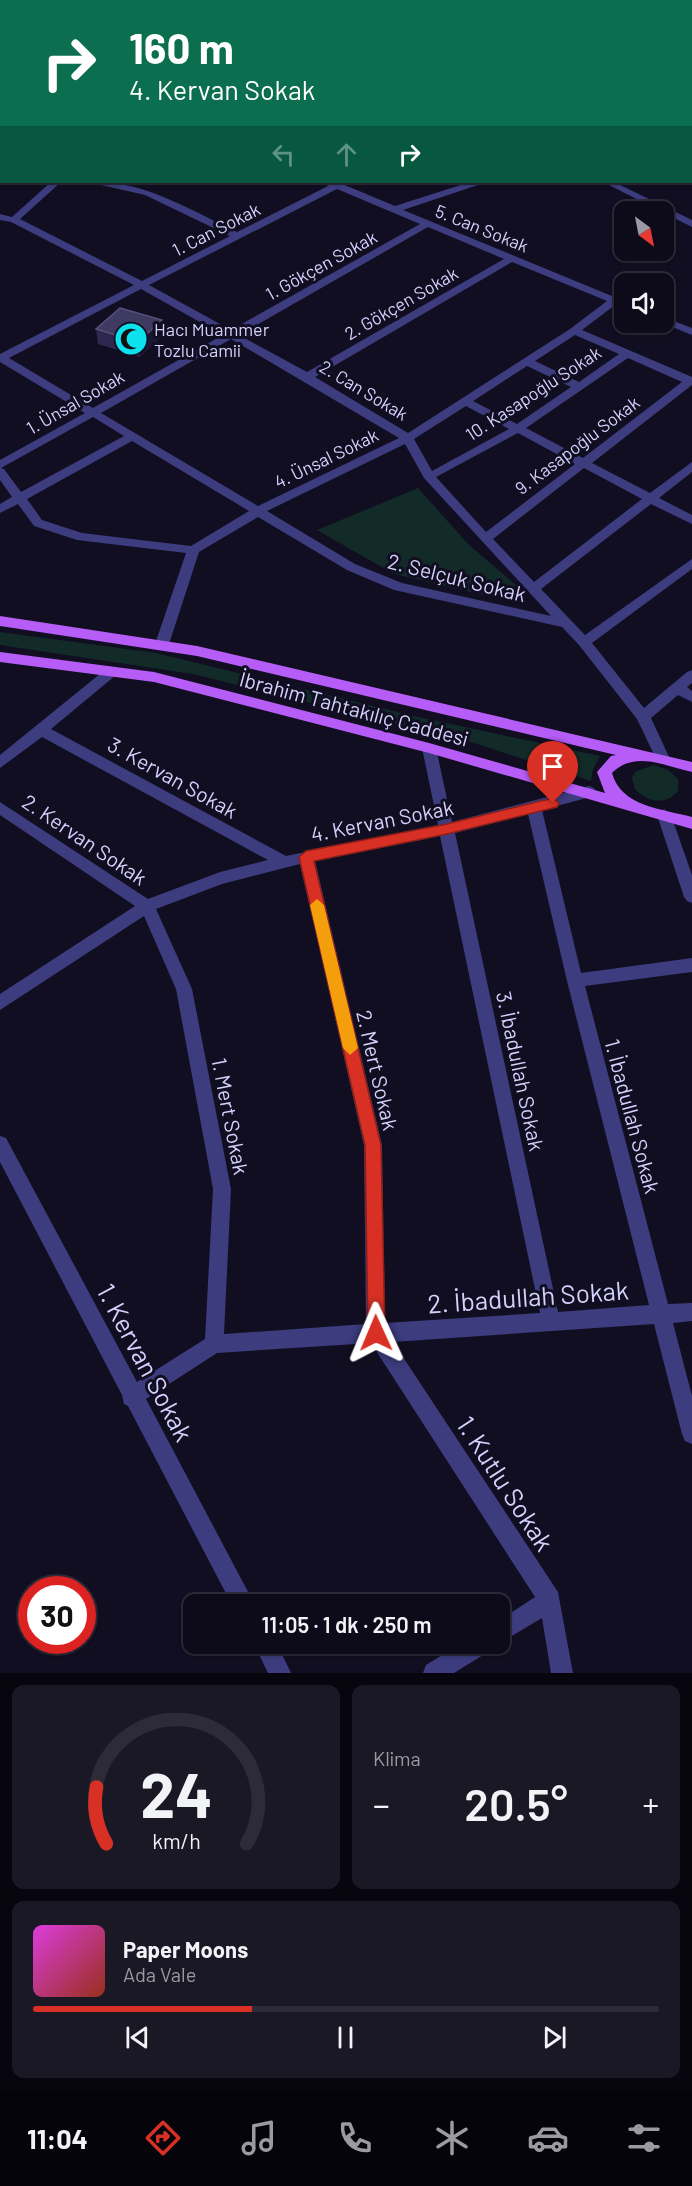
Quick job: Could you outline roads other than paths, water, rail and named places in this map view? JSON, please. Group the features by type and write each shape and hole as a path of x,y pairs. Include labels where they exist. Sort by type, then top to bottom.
{"main road":[{"name":"İbrahim Tahtakılıç Caddesi","path":"0,621 162,644 640,753 690,768"},
{"name":"İbrahim Tahtakılıç Caddesi","path":"0,657 154,677 429,748 692,823"},
{"path":"625,803 608,786 604,772 616,760 640,753"},
{"path":"670,817 692,811"}],"street":[{"path":"14,220 55,183"},
{"path":"104,183 148,193 237,237"},
{"name":"1. Can Sokak","path":"141,285 237,237 333,183"},
{"name":"5. Can Sokak","path":"333,183 614,301"},
{"path":"393,210 475,183"},
{"path":"610,183 692,224"},
{"name":"2. Can Sokak","path":"0,217 14,220 141,285 307,377 408,438 428,475 485,539 584,642 643,717 663,759"},
{"name":"1. Gökçen Sokak","path":"230,335 427,224"},
{"name":"2. Gökçen Sokak","path":"307,377 512,258"},
{"path":"0,357 141,285"},
{"name":"4. Ünsal Sokak","path":"193,550 260,510 408,438 614,306"},
{"path":"674,325 692,332"},
{"path":"574,331 625,355 692,381"},
{"name":"1. Ünsal Sokak","path":"0,465 230,335"},
{"name":"10. Kasapoğlu Sokak","path":"428,475 439,473 520,427 577,385 625,355"},
{"name":"2. Selçuk Sokak","path":"0,357 260,510 351,567 399,587 567,624"},
{"path":"526,361 577,385"},
{"name":"9. Kasapoğlu Sokak","path":"485,539 692,381"},
{"path":"465,401 520,427 692,520"},
{"path":"0,510 132,436"},
{"path":"533,590 692,466"},
{"path":"0,471 38,523 81,537 193,550 162,644"},
{"path":"584,642 692,563"},
{"path":"0,763 111,672"},
{"path":"643,717 692,675"},
{"path":"677,688 692,697"},
{"name":"3. Kervan Sokak","path":"41,730 284,862"},
{"name":"3. İbadullah Sokak","path":"429,748 551,1321"},
{"name":"4. Kervan Sokak","path":"1,1000 147,906 220,878 306,857 447,829 589,792"},
{"name":"2. Kervan Sokak","path":"0,808 147,906"},
{"name":"1. İbadullah Sokak","path":"534,808 574,981 692,1434"},
{"path":"670,817 692,897"},
{"name":"2. Mert Sokak","path":"306,857 373,1145 376,1333"},
{"name":"1. Mert Sokak","path":"147,906 184,989 222,1189 214,1344"},
{"path":"574,981 692,965"},
{"name":"1. Kervan Sokak","path":"0,1144 131,1397 238,1594"},
{"name":"2. İbadullah Sokak","path":"131,1397 214,1344 692,1312"},
{"name":"1. Kutlu Sokak","path":"376,1333 550,1600 562,1673"},
{"path":"510,1626 550,1600"},
{"path":"270,1654 280,1673"},
{"path":"434,1673 464,1654"}],"place":[{"name":"Hacı Muammer Tozlu Camii","path":"131,339"}]}
